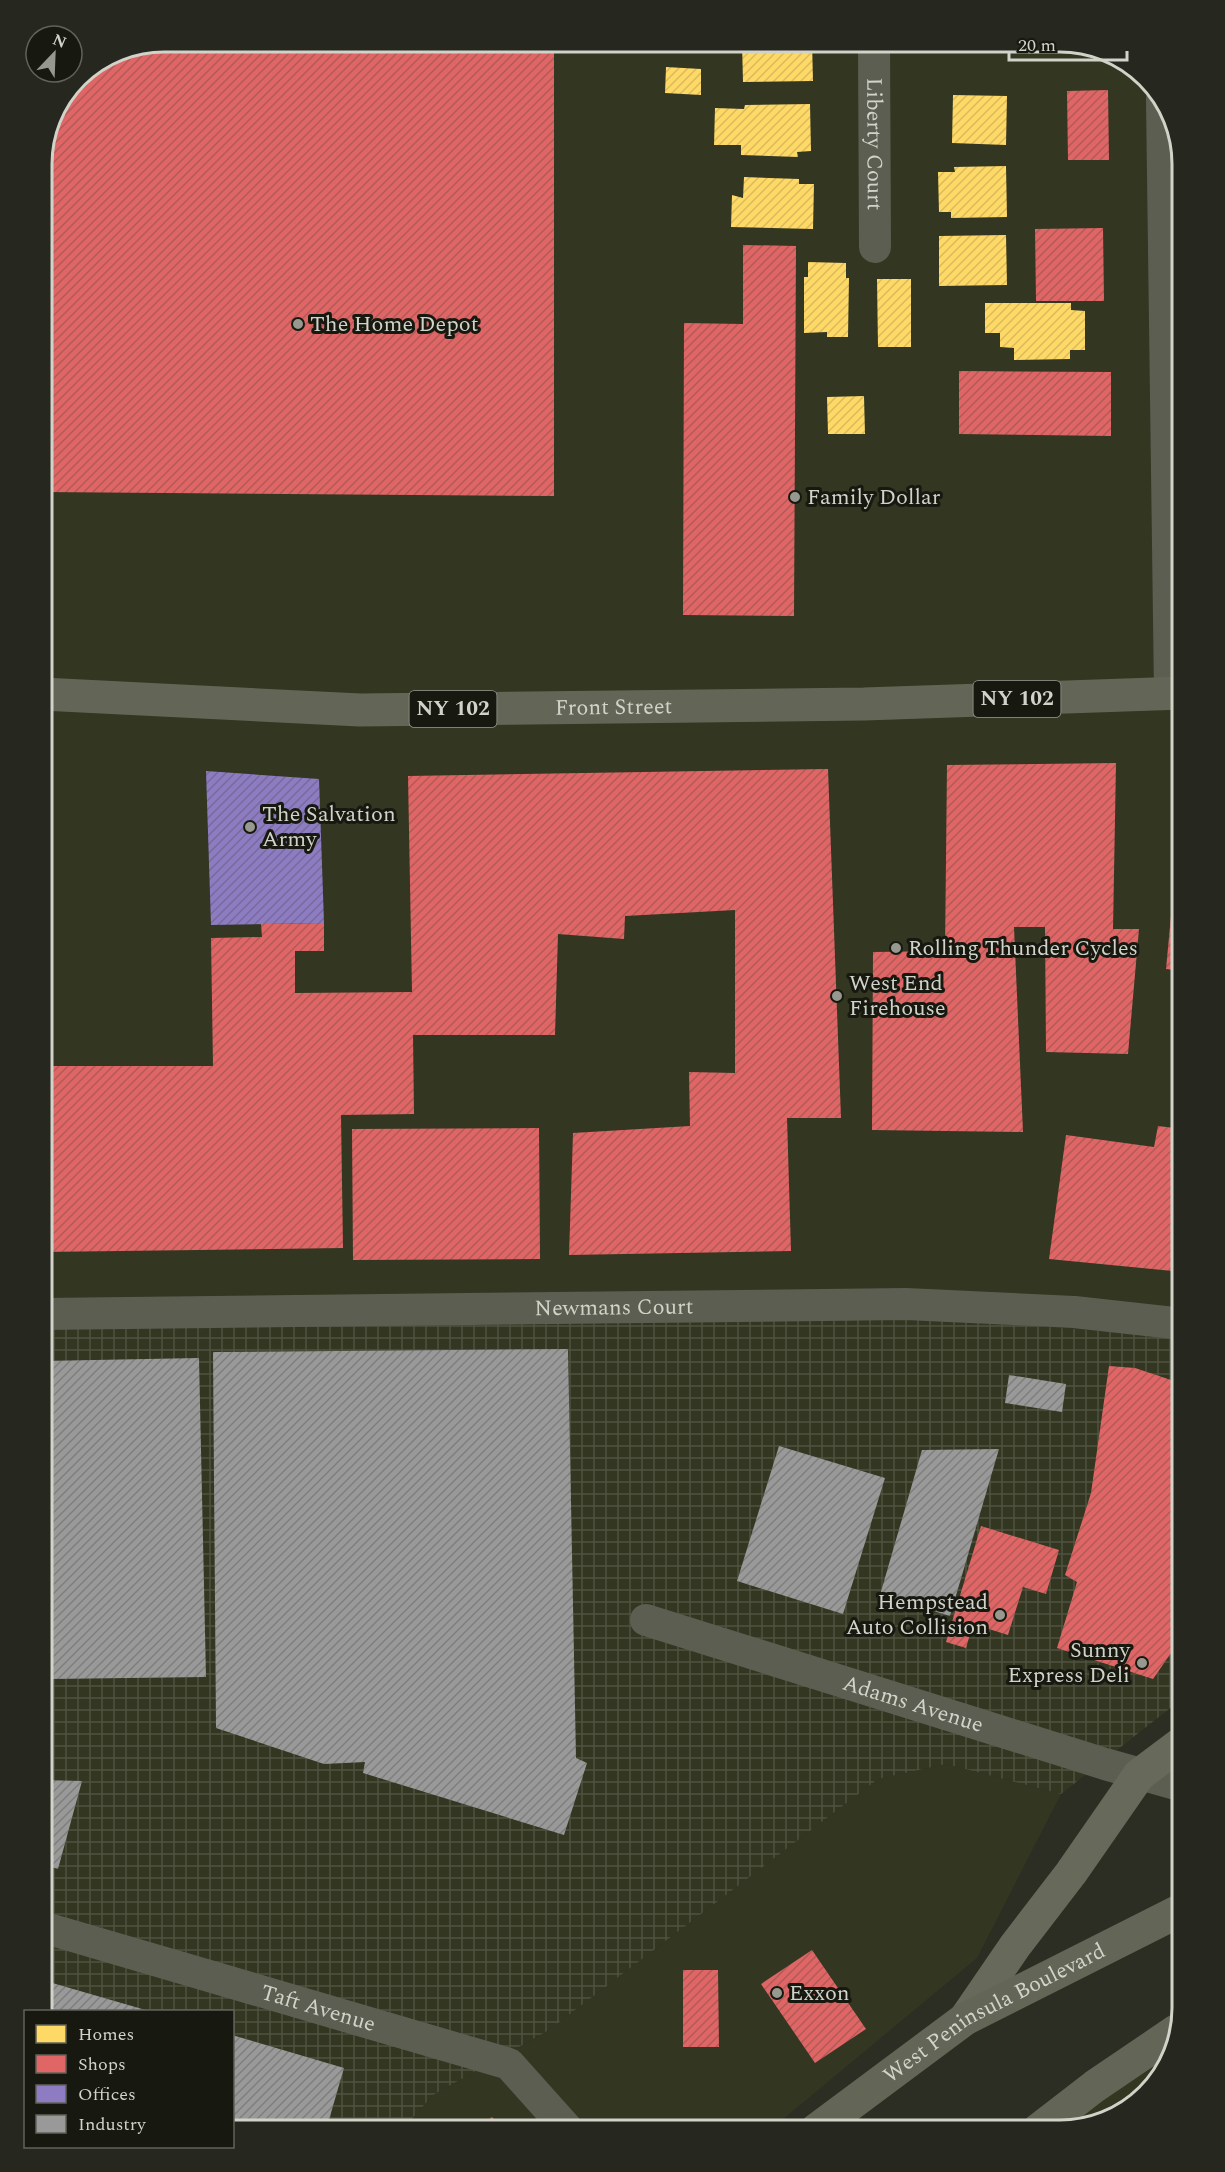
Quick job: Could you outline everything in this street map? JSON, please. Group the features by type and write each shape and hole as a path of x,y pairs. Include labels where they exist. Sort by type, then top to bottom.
{"main road":[{"name":"Front Street","path":"53,695 360,710 864,704 1172,693"},
{"path":"965,2019 1015,1946 1071,1873 1139,1774 1172,1750"},
{"name":"West Peninsula Boulevard","path":"830,2120 965,2019 1172,1915"},
{"path":"1051,2120 1095,2086 1169,2036"}],"street":[{"name":"Liberty Court","path":"874,53 875,247"},
{"path":"1161,116 1172,508"},
{"name":"Newmans Court","path":"52,1314 906,1304 1074,1312 1172,1323"},
{"name":"Adams Avenue","path":"646,1620 1172,1783"},
{"name":"Taft Avenue","path":"52,1930 509,2064 559,2119"}],"shaded area":[{"path":"164,52 1068,53 1097,58 1110,64 1123,71 1145,91 1154,102 1167,128 1172,164 1172,1338 52,1322 53,150 61,122 71,102 85,85 102,71 128,58"},
{"path":"923,1317 1172,1337 1172,1707 1061,1794 946,1764 878,1779 549,2030 433,2095 411,2119 234,2119 234,2010 52,2010 52,1322"},
{"path":"946,1764 1061,1794 977,1958 782,2120 411,2119 433,2095 549,2030 878,1779"},
{"path":"1160,2059 1145,2081 1123,2101 1097,2114 1076,2118"}],"building: Homes":[{"path":"742,53 812,53 813,81 743,82"},
{"path":"666,67 701,69 701,95 665,93"},
{"path":"953,95 1007,96 1006,145 952,143"},
{"path":"810,104 811,151 797,152 798,157 741,155 741,145 714,145 715,108 744,109 745,105"},
{"path":"1006,166 1007,217 951,218 951,212 939,212 938,172 955,172 954,167"},
{"path":"744,177 799,179 799,184 814,184 813,229 731,227 732,195 743,198"},
{"path":"1006,235 1007,285 939,286 939,236"},
{"path":"808,262 846,263 846,278 849,278 848,337 827,337 827,332 804,333 804,277 808,277"},
{"path":"877,279 911,279 911,347 878,347"},
{"path":"985,303 1071,303 1071,310 1085,311 1085,350 1070,350 1070,359 1014,360 1014,348 1000,347 1000,333 985,333"},
{"path":"864,396 865,434 828,434 827,397"}],"building: Shops":[{"name":"The Home Depot","path":"164,52 554,52 554,496 53,492 53,150 61,122 71,102 85,85 102,71 128,58"},
{"path":"1108,90 1109,160 1068,160 1067,91"},
{"path":"1103,228 1104,301 1036,301 1035,229"},
{"path":"743,245 796,246 794,616 683,615 684,323 743,324"},
{"path":"959,371 1111,372 1111,436 959,434"},
{"path":"1116,763 1113,929 1139,929 1128,1054 1046,1052 1045,927 1014,927 1023,1132 872,1130 873,952 945,951 947,765"},
{"path":"828,769 841,1118 787,1118 791,1251 569,1255 573,1133 690,1126 689,1072 735,1073 735,910 625,916 624,939 558,934 555,1035 413,1035 414,1114 341,1115 343,1248 52,1252 53,1066 213,1066 211,938 262,937 261,924 324,923 324,951 295,951 295,993 412,992 408,776"},
{"path":"1172,905 1172,970 1166,969"},
{"path":"1158,1126 1172,1128 1172,1271 1049,1259 1066,1135 1154,1147"},
{"path":"539,1128 540,1259 353,1260 352,1129"},
{"path":"1109,1366 1135,1368 1172,1380 1172,1652 1153,1679 1057,1648 1077,1582 1065,1575 1091,1493"},
{"path":"981,1526 1059,1550 1046,1594 1023,1587 1008,1635 973,1624 966,1648 946,1642"},
{"path":"812,1950 866,2029 815,2063 761,1984"},
{"path":"683,1970 718,1970 719,2047 683,2047"}],"building: Offices":[{"path":"206,771 319,779 324,923 211,925"}],"building: Industry":[{"path":"568,1349 576,1758 587,1763 564,1835 363,1773 365,1762 324,1764 216,1728 213,1352"},
{"path":"199,1358 206,1677 52,1679 52,1361"},
{"path":"1009,1375 1066,1384 1062,1412 1005,1403"},
{"path":"779,1446 885,1478 843,1614 737,1581"},
{"path":"999,1449 950,1616 880,1595 922,1450"},
{"path":"52,1780 82,1781 58,1869 52,1867"},
{"path":"52,1983 146,2010 52,2010"},
{"path":"234,2036 344,2068 329,2119 234,2119"}],"place":[{"name":"The Home Depot","path":"298,324"},
{"name":"Family Dollar","path":"795,497"},
{"name":"The Salvation Army","path":"250,827"},
{"name":"Rolling Thunder Cycles","path":"896,948"},
{"name":"West End Firehouse","path":"837,996"},
{"name":"Hempstead Auto Collision","path":"1000,1615"},
{"name":"Sunny Express Deli","path":"1142,1663"},
{"name":"Exxon","path":"777,1993"}]}
